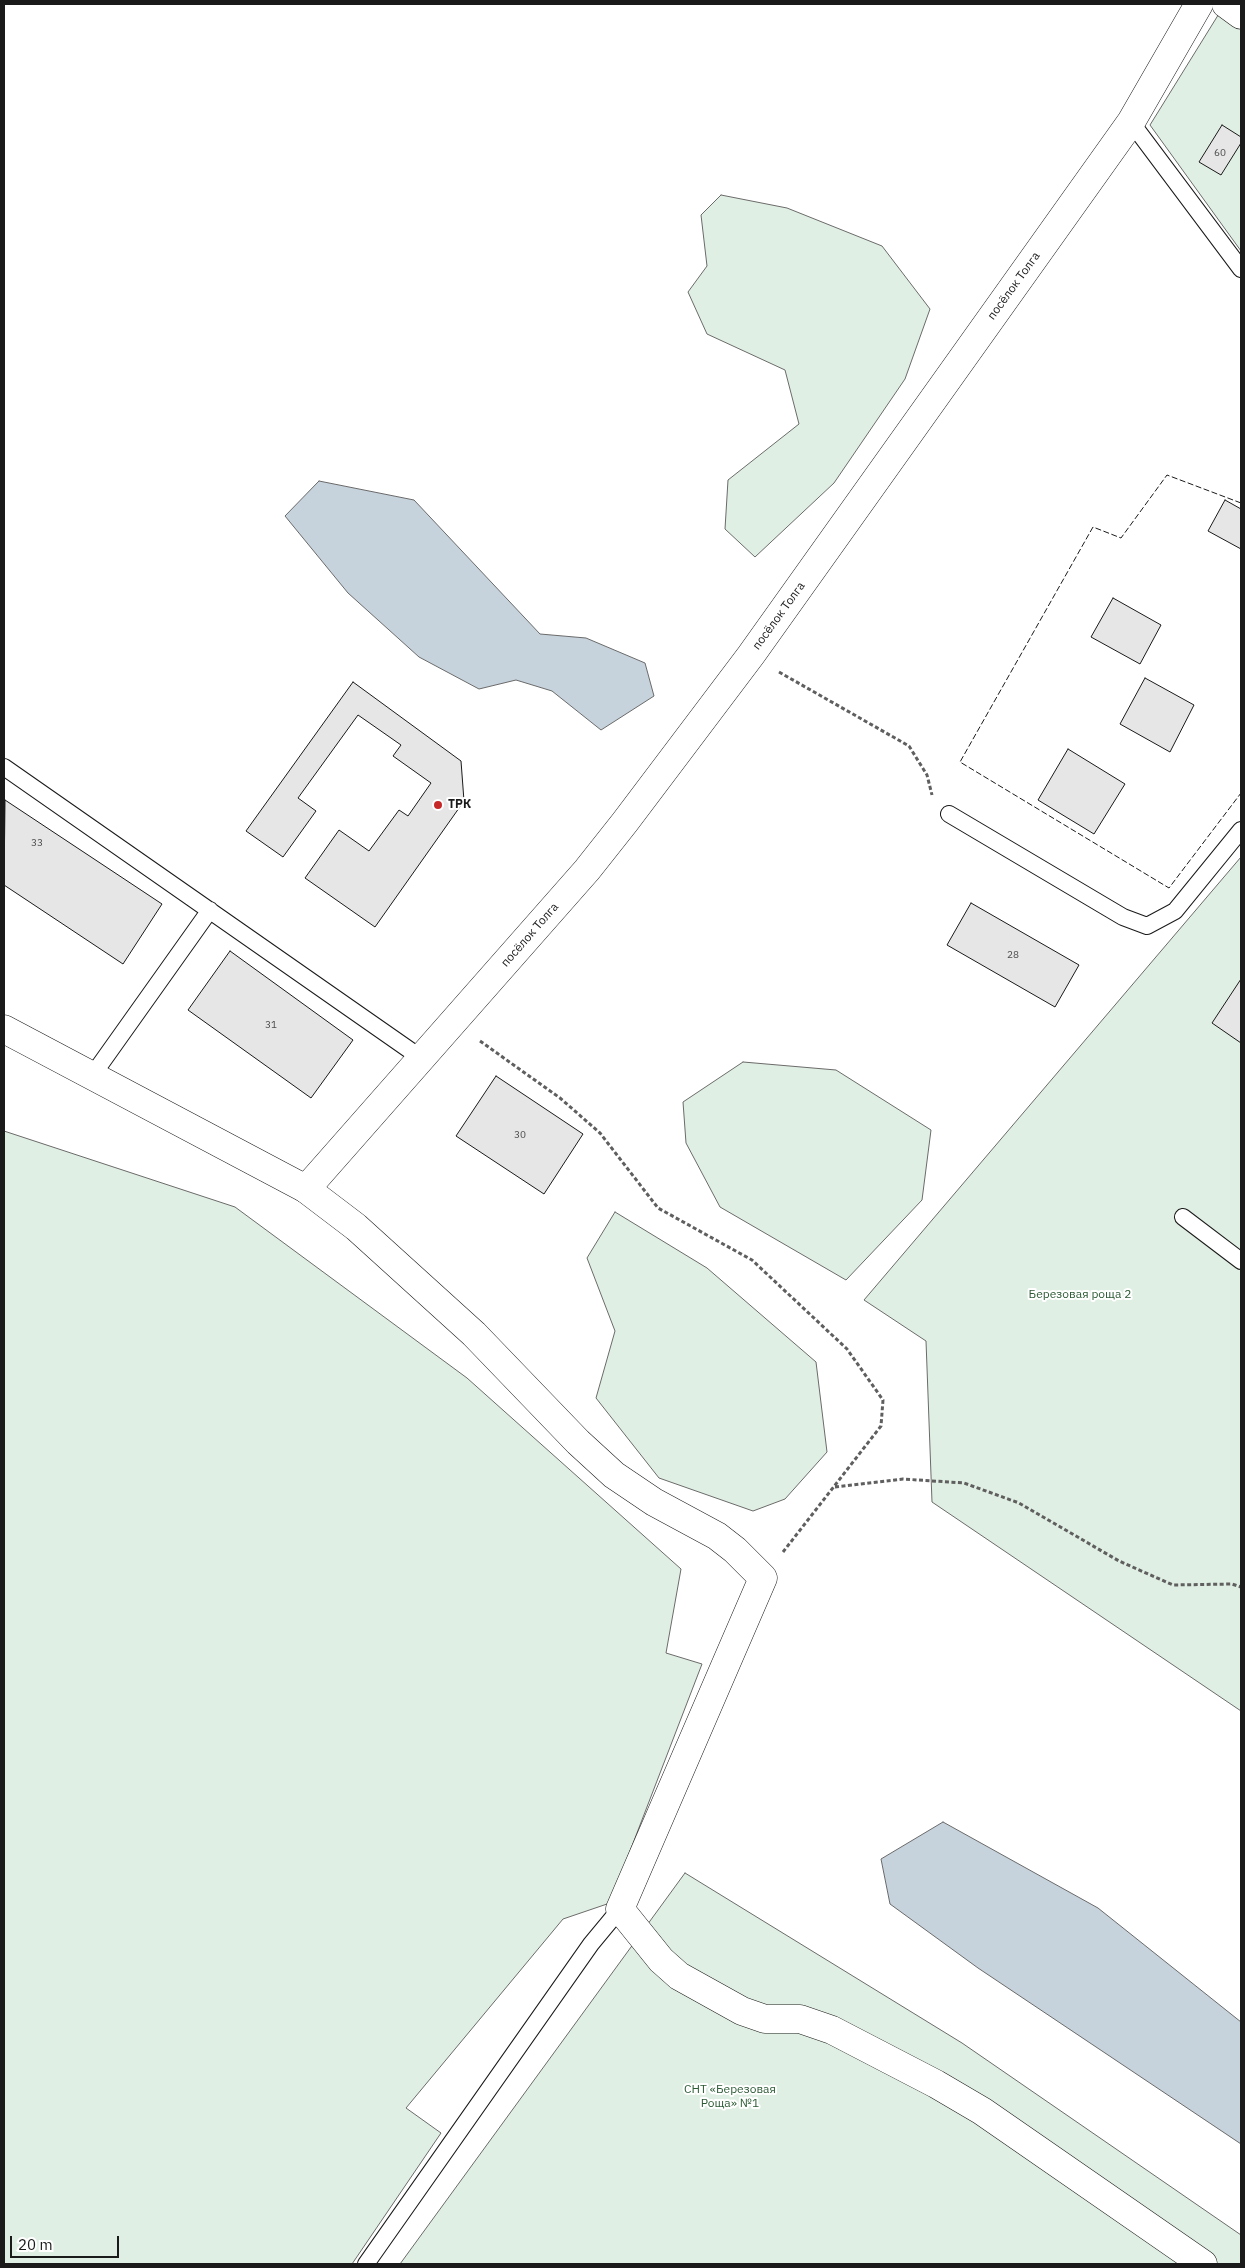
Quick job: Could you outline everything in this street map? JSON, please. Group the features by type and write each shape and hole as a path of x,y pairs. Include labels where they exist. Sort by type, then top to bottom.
{"street":[{"name":"посёлок Толга","path":"306,1188 587,870 751,655 1131,122 1199,4"},
{"path":"1226,4 1241,15"},
{"path":"4,1028 306,1188 356,1227 474,1334 578,1442 614,1475 654,1502 717,1536 735,1550 763,1578 620,1909 661,1960 679,1976 742,2011 765,2019 800,2020 832,2030 936,2084 982,2111 1203,2264"}],"lane":[{"path":"1131,122 1241,269"},
{"path":"4,767 421,1058"},
{"path":"949,814 1123,916 1147,926 1176,911 1241,830"},
{"path":"92,1076 210,910"},
{"path":"1183,1217 1241,1261"},
{"path":"366,2264 591,1944 620,1909"}],"path":[{"path":"751,655 909,746 927,775 933,798 949,814"},
{"path":"454,1022 560,1098 600,1133 658,1208 752,1260 847,1349 883,1400 881,1426 763,1578"},
{"path":"834,1487 903,1479 964,1483 1019,1503 1119,1562 1173,1585 1232,1584 1241,1587"}],"green space":[{"path":"1225,4 1241,4 1241,251 1150,125"},
{"path":"721,195 787,208 882,246 930,309 905,379 834,483 755,557 725,529 728,480 799,424 785,370 707,334 688,292 707,266 701,215"},
{"name":"Березовая роща 2","path":"1241,857 1241,1711 932,1502 926,1341 864,1300"},
{"path":"743,1062 836,1070 931,1130 922,1200 846,1280 720,1207 686,1143 683,1102"},
{"path":"4,1131 235,1207 467,1378 681,1569 666,1653 702,1664 610,1903 563,1919 406,2108 441,2133 352,2264 4,2264"},
{"path":"615,1212 707,1268 816,1362 827,1452 785,1499 753,1511 659,1478 596,1398 615,1331 587,1258"},
{"name":"СНТ «Березовая Роща» №1","path":"685,1873 962,2043 1241,2235 1241,2264 400,2264"}],"shaded area":[{"path":"319,481 414,500 540,634 586,638 645,663 654,696 601,730 552,691 516,680 479,689 419,657 348,593 285,516"},
{"path":"943,1822 1098,1908 1241,2022 1241,2144 978,1968 890,1904 881,1859"}],"building":[{"path":"1222,125 1241,137 1241,143 1221,175 1199,162"},
{"path":"1225,500 1241,509 1241,549 1208,531"},
{"path":"1113,598 1161,625 1140,664 1091,637"},
{"path":"1145,678 1194,705 1170,752 1120,724"},
{"name":"ТРК","path":"353,682 461,761 464,801 375,927 305,878 339,830 369,851 399,810 408,816 431,783 393,756 401,745 358,715 298,798 316,811 283,857 246,831"},
{"path":"1068,749 1125,784 1094,834 1038,800"},
{"path":"5,800 162,904 123,964 4,885"},
{"path":"971,903 1079,965 1055,1007 947,945"},
{"path":"230,951 353,1040 311,1098 188,1010"},
{"path":"1241,979 1241,1043 1212,1023"},
{"path":"496,1076 583,1134 544,1194 456,1136"}],"fence":[{"path":"1241,503 1167,475 1121,538 1093,527 960,762 1169,888 1241,793"}],"place":[{"name":"ТРК","path":"438,805"}]}
